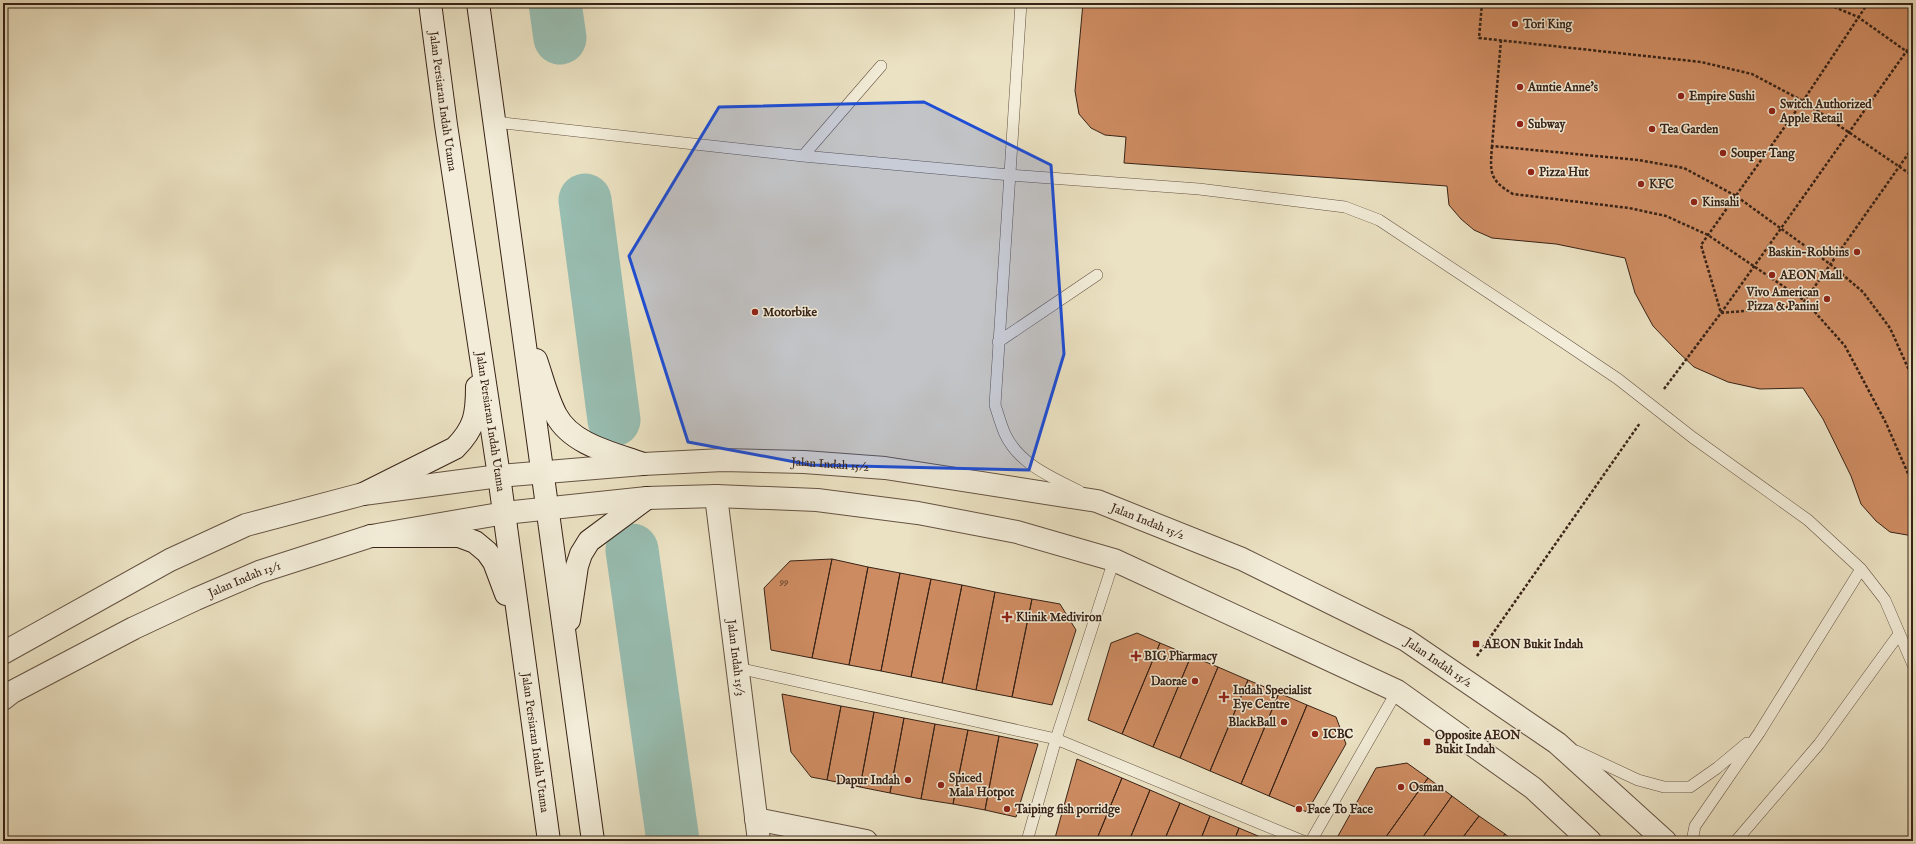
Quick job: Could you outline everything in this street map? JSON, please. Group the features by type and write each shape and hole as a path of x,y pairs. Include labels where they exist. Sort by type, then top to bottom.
{"street":[{"name":"Jalan Persiaran Indah Utama","path":"430,3 446,124 479,331 524,649 549,841"},
{"path":"478,3 593,841"},
{"path":"521,319 556,415 565,426 577,437 594,447 642,464"},
{"path":"363,494 456,448 465,438 472,426 477,410 479,331"},
{"name":"Jalan Indah 15/2","path":"499,476 642,464 723,460 811,462 885,468 1097,501 1242,559 1406,640 1557,743 1665,841"},
{"path":"3,653 170,560 246,525 363,494 499,476"},
{"path":"547,508 647,498 716,496 817,500 918,512 1017,532 1114,560 1397,691 1533,788 1590,841"},
{"name":"Jalan Indah 15/3","path":"716,496 759,841"},
{"path":"566,646 577,566 581,554 589,540 647,498"},
{"name":"Jalan Indah 13/1","path":"3,699 12,692 134,628 196,598 259,572 371,536 504,513 547,508"},
{"path":"371,536 459,536 475,542 487,552 494,562 524,649"},
{"path":"756,819 866,841"}],"lane":[{"path":"1021,3 995,405 1005,435 1023,460 1046,475 1097,501"},
{"path":"803,156 881,66"},
{"path":"495,122 803,156 1010,176 1199,189 1345,207 1379,220 1618,379 1652,406 1808,520 1861,569 1885,600 1913,665"},
{"path":"998,342 1097,276"},
{"path":"1027,841 1056,739 1114,560"},
{"path":"1692,841 1695,826 1759,733 1861,569"},
{"path":"1736,841 1819,744 1899,634"},
{"path":"738,668 1056,739 1303,841"},
{"path":"1311,841 1397,691"},
{"path":"1557,743 1638,780 1664,787 1690,787 1717,768 1759,733"}],"path":[{"path":"1482,3 1480,38 1701,62 1752,74 1803,101 1913,176"},
{"path":"1825,3 1858,17 1913,56"},
{"path":"1722,313 1701,245 1803,101 1868,3"},
{"path":"1501,40 1490,168 1498,186 1513,194 1629,208 1666,216 1708,235 1805,301 1845,346 1886,423 1910,478 1913,479"},
{"path":"1461,678 1685,359 1722,313 1913,42"},
{"path":"1492,146 1638,160 1684,168 1736,196 1830,264 1863,292 1890,328 1913,378"},
{"path":"1722,313 1801,306 1913,147"}],"highlighted area":[{"path":"924,102 1051,165 1064,354 1029,470 811,465 688,442 629,256 719,107"}],"building":[{"name":"AEON Mall","path":"1083,3 1913,3 1913,536 1890,532 1876,521 1861,504 1851,476 1823,419 1803,388 1760,389 1728,382 1694,367 1677,351 1653,326 1635,293 1625,258 1556,244 1492,238 1474,230 1461,219 1449,205 1447,186 1124,163 1126,137 1105,135 1091,128 1079,114 1075,91"},
{"path":"832,559 812,658 771,650 764,588 790,561"},
{"path":"832,559 868,567 849,665 812,658"},
{"path":"868,567 900,573 881,671 849,665"},
{"path":"900,573 931,579 911,677 881,671"},
{"path":"931,579 962,585 942,683 911,677"},
{"path":"962,585 995,592 976,690 942,683"},
{"path":"995,592 1032,599 1012,697 976,690"},
{"path":"1032,599 1060,604 1076,630 1052,705 1012,697"},
{"path":"1137,633 1160,643 1122,734 1088,720 1111,643"},
{"path":"1160,643 1191,656 1153,747 1122,734"},
{"path":"1191,656 1218,667 1180,758 1153,747"},
{"path":"1218,667 1248,680 1210,771 1180,758"},
{"path":"1248,680 1279,693 1241,784 1210,771"},
{"path":"1279,693 1307,705 1269,796 1241,784"},
{"path":"782,694 841,706 827,780 811,777 791,752"},
{"path":"1307,705 1336,717 1346,744 1307,812 1269,796"},
{"path":"841,706 874,712 860,787 827,780"},
{"path":"874,712 904,718 890,793 860,787"},
{"path":"904,718 935,724 921,799 890,793"},
{"path":"935,724 968,730 953,804 921,799"},
{"path":"968,730 999,736 985,810 953,804"},
{"path":"999,736 1038,744 1016,817 985,810"},
{"path":"1077,759 1122,778 1096,841 1064,841 1055,838"},
{"path":"1407,763 1428,778 1383,841 1344,841 1338,836 1376,768"},
{"path":"1122,778 1150,790 1129,841 1096,841"},
{"path":"1428,778 1452,796 1420,841 1383,841"},
{"path":"1150,790 1180,803 1164,841 1129,841"},
{"path":"1452,796 1479,816 1460,841 1420,841"},
{"path":"1180,803 1210,816 1200,841 1164,841"},
{"path":"1210,816 1239,828 1234,841 1200,841"},
{"path":"1479,816 1505,834 1499,841 1460,841"},
{"path":"1239,828 1270,841 1234,841"},
{"path":"1505,834 1514,841 1499,841"}],"waterway":[{"path":"555,3 560,38"},
{"path":"585,200 614,420"},
{"path":"632,550 673,841"}],"place":[{"name":"Tori King","path":"1515,24"},
{"name":"Auntie Anne's","path":"1520,87"},
{"name":"Empire Sushi","path":"1681,96"},
{"name":"Switch Authorized Apple Retail","path":"1772,111"},
{"name":"Subway","path":"1520,124"},
{"name":"Tea Garden","path":"1652,129"},
{"name":"Souper Tang","path":"1723,153"},
{"name":"Pizza Hut","path":"1531,172"},
{"name":"KFC","path":"1641,184"},
{"name":"Kinsahi","path":"1694,202"},
{"name":"Baskin-Robbins","path":"1857,252"},
{"name":"AEON Mall","path":"1772,275"},
{"name":"Vivo American Pizza & Panini","path":"1827,299"},
{"name":"Motorbike","path":"755,312"},
{"name":"Klinik Mediviron","path":"1007,617"},
{"name":"AEON Bukit Indah","path":"1476,644"},
{"name":"BIG Pharmacy","path":"1136,656"},
{"name":"Daorae","path":"1195,681"},
{"name":"Indah Specialist Eye Centre","path":"1224,697"},
{"name":"BlackBall","path":"1284,722"},
{"name":"ICBC","path":"1315,734"},
{"name":"Opposite AEON Bukit Indah","path":"1427,742"},
{"name":"Dapur Indah","path":"908,780"},
{"name":"Spiced Mala Hotpot","path":"941,785"},
{"name":"Osman","path":"1401,787"},
{"name":"Taiping fish porridge","path":"1007,809"},
{"name":"Face To Face","path":"1299,809"}]}
